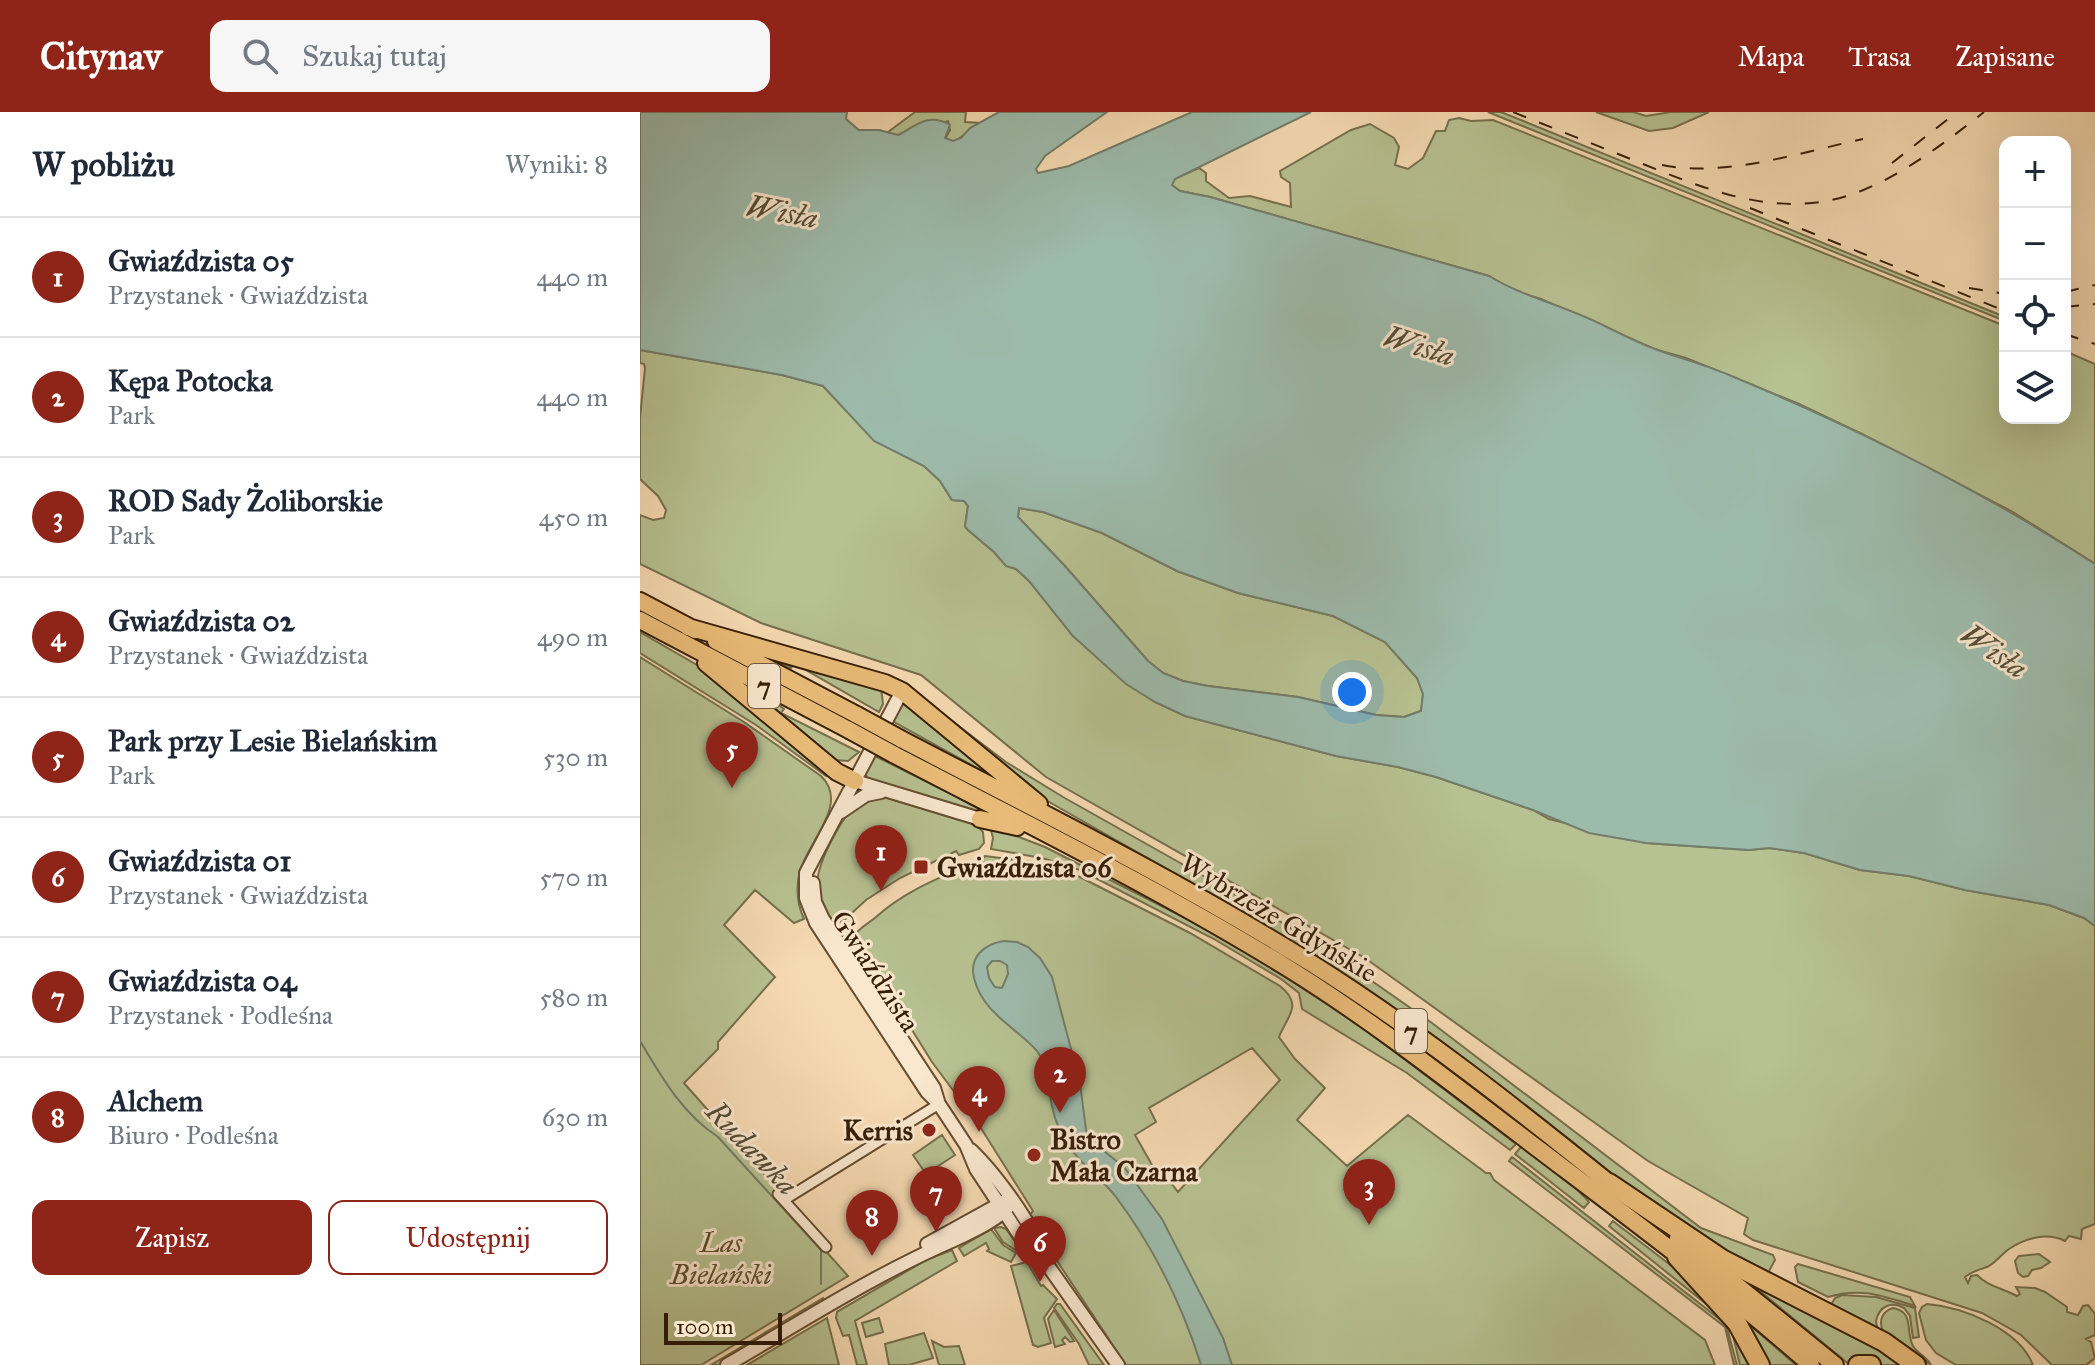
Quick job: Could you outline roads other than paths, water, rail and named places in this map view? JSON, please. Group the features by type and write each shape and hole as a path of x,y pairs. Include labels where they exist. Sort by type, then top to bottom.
{"highway":[{"name":"Wybrzeże Gdyńskie","path":"640,601 684,634 1057,831 1225,912 1346,986 1445,1056 1609,1183 1835,1365"},
{"name":"Wybrzeże Gdyńskie","path":"640,620 684,634"},
{"path":"684,634 797,657 902,691 1057,831"},
{"path":"684,634 837,772 855,781"},
{"path":"980,819 1057,831"},
{"name":"Wybrzeże Gdyńskie","path":"1057,831 1343,1005 1462,1090 1811,1365"},
{"path":"1609,1183 1737,1268 1884,1342 1916,1365"},
{"name":"7","path":"1677,1257 1730,1314 1760,1365"},
{"path":"1858,1365 1871,1365"}],"street":[{"name":"Gwiaździsta","path":"902,691 816,855 814,896 838,949 934,1088 939,1104 966,1145 985,1163 1005,1205 1037,1238 1039,1253 1118,1365"},
{"path":"855,781 980,819"},
{"path":"836,816 866,795 884,791"},
{"path":"826,1247 781,1197 939,1104"},
{"path":"727,1365 909,1259 960,1237 1005,1205"}],"water":[{"name":"Wisła","path":"640,112 847,112 846,119 859,130 879,130 898,135 922,122 935,120 950,125 945,138 953,141 999,112 1107,112 1045,156 1036,169 1038,173 1069,166 1192,112 1311,112 1175,179 1172,185 1180,191 1489,276 1645,345 1777,395 1870,438 2007,510 2095,564 2095,926 2084,918 2049,905 1909,876 1860,870 1804,853 1769,848 1749,850 1646,843 1589,833 1436,777 1336,756 1185,716 1126,684 1073,636 1029,581 1016,569 1006,566 968,530 965,526 968,506 964,501 952,500 940,481 924,466 874,441 823,386 782,375 640,350","holes":["1019,508 1043,512 1102,533 1177,571 1238,593 1333,616 1385,642 1417,678 1423,694 1421,711 1404,717 1376,715 1298,697 1208,686 1163,673 1148,661 1018,517"]},
{"path":"1017,942 1028,947 1040,958 1052,977 1080,1083 1090,1140 1124,1167 1162,1219 1223,1338 1232,1365 1201,1365 1176,1298 1143,1236 1116,1197 1072,1151 1063,1135 1054,1114 1041,1057 992,1010 978,990 973,971 976,958 984,948 997,943","holes":["992,961 1007,965 1008,974 1002,988 995,987 987,967"]}],"waterway":[{"name":"Rudawka","path":"640,1041 683,1106 718,1137 821,1250 821,1284"}],"railway":[{"path":"1513,112 1720,192 1747,199 1803,204 1832,200 1878,184 1926,156 1984,112"},
{"path":"1892,163 1957,112"},
{"path":"1662,165 1686,168 1737,166 1863,139"},
{"path":"1750,208 1999,309"},
{"path":"2071,291 2095,285"},
{"path":"1969,288 1999,293"},
{"path":"2071,306 2095,304"},
{"path":"2071,336 2095,344"}],"place":[{"name":"Park przy Lesie Bielańskim","path":"732,788"},
{"name":"Gwiaździsta 06","path":"921,867"},
{"name":"Gwiaździsta 05","path":"881,891"},
{"name":"Kępa Potocka","path":"1060,1113"},
{"name":"Kerris","path":"929,1130"},
{"name":"Gwiaździsta 02","path":"979,1132"},
{"name":"Bistro Mała Czarna","path":"1034,1155"},
{"name":"ROD Sady Żoliborskie","path":"1369,1225"},
{"name":"Gwiaździsta 04","path":"936,1232"},
{"name":"Alchem","path":"872,1256"},
{"name":"Gwiaździsta 01","path":"1040,1282"}],"park label":[{"name":"Las Bielański","path":"721,1258"}]}
